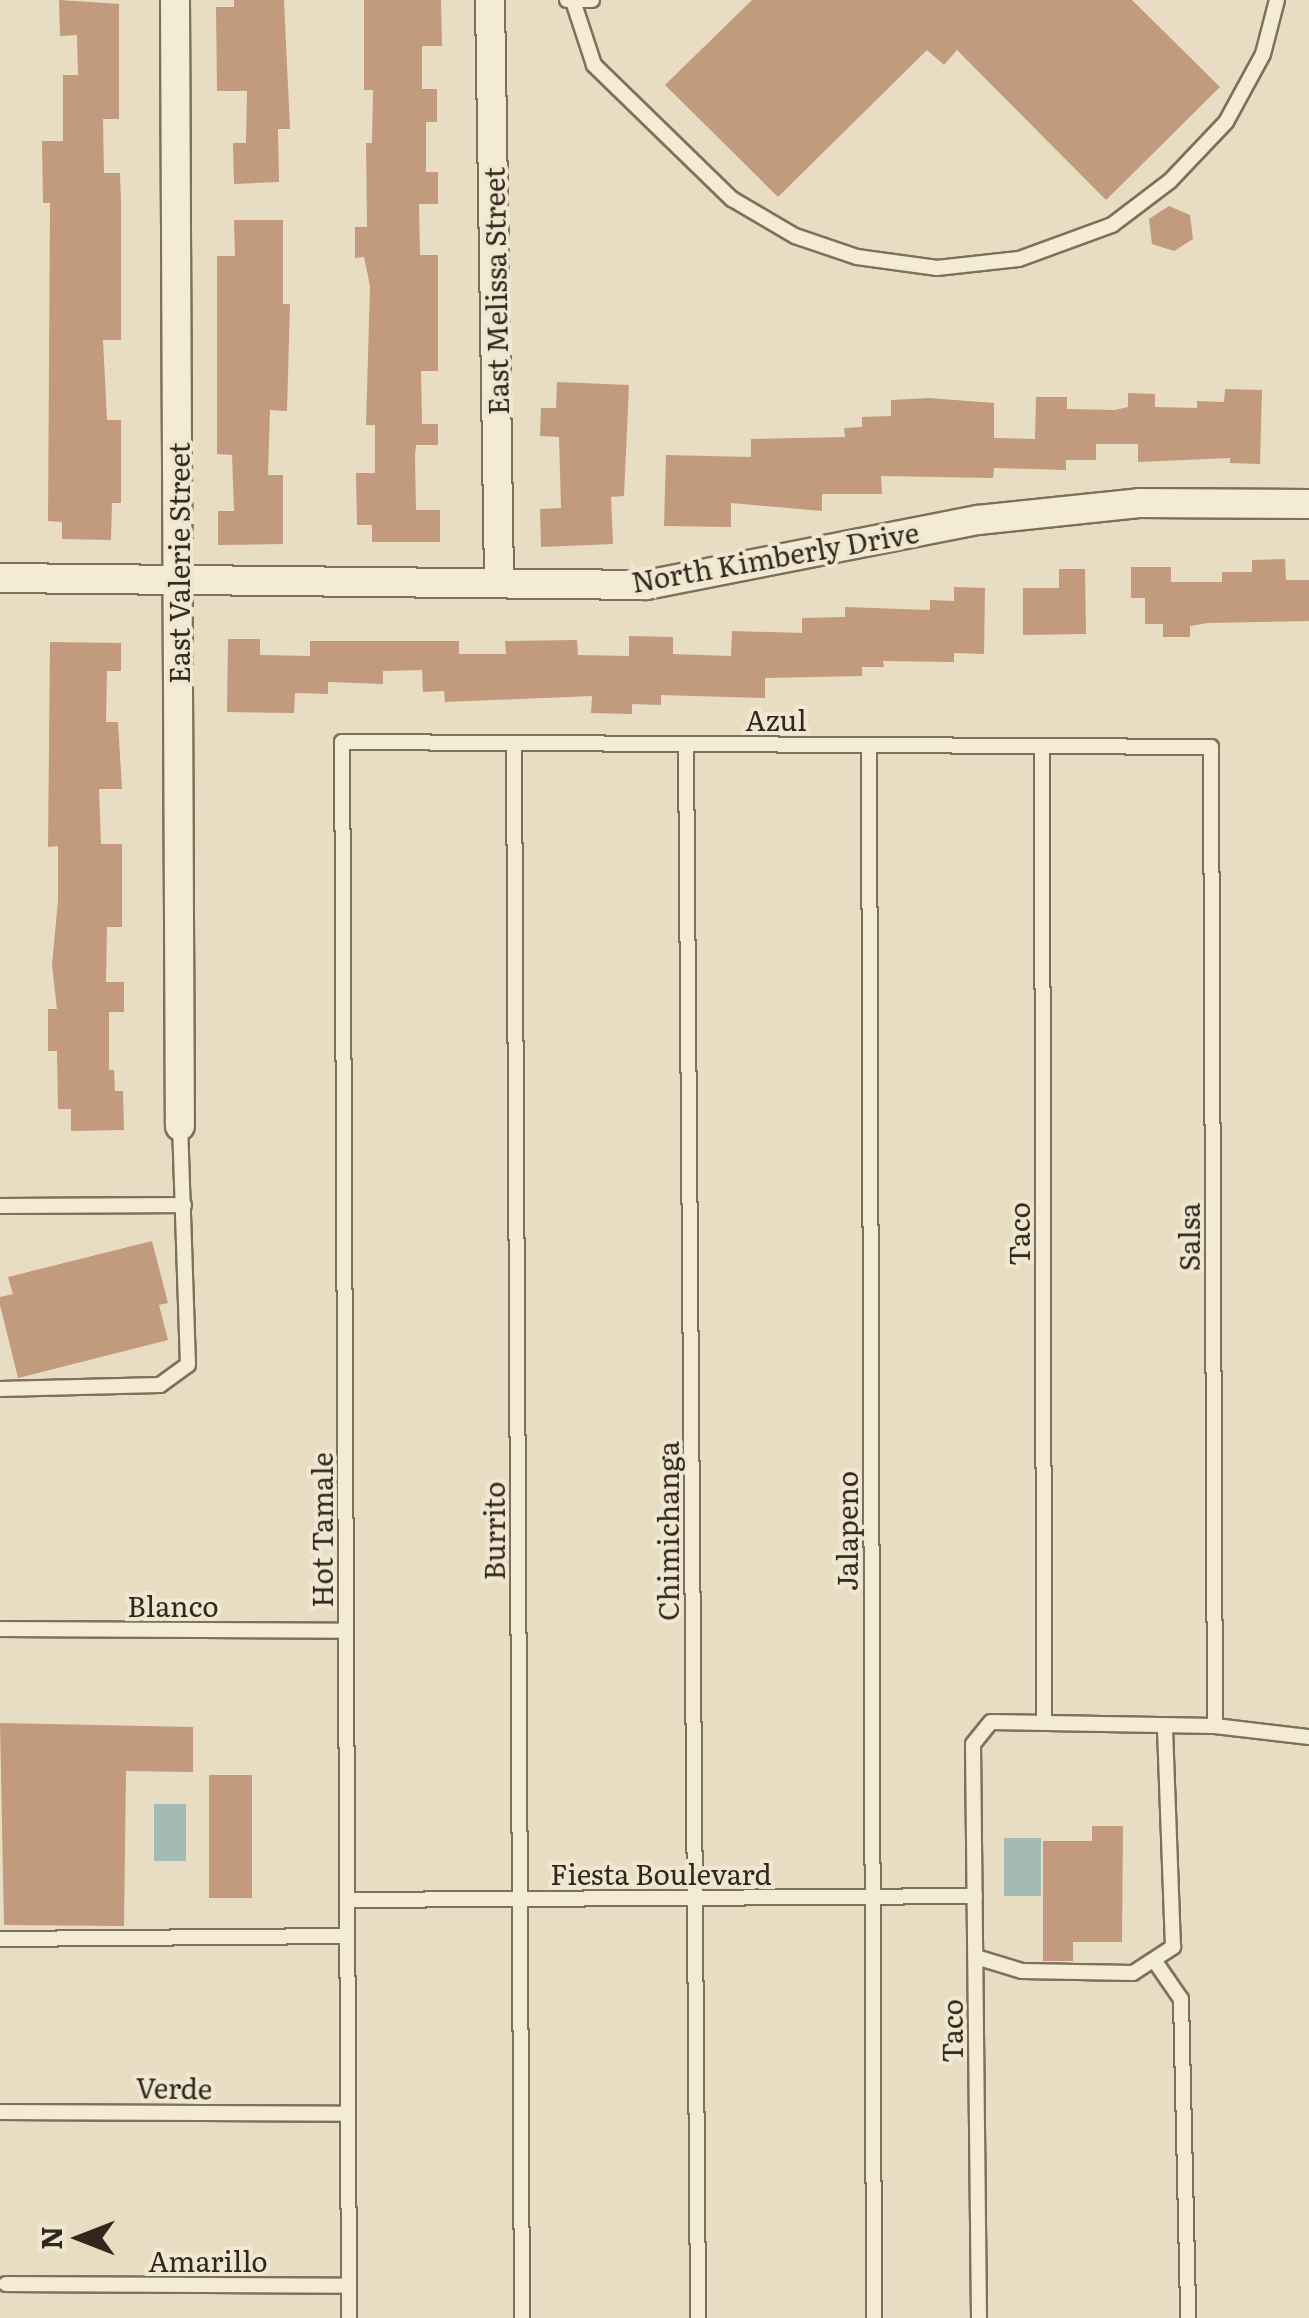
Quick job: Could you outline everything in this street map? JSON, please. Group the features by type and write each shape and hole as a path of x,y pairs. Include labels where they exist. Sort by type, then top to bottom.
{"street":[{"name":"East Valerie Street","path":"176,0 180,1126"},
{"name":"East Melissa Street","path":"490,0 499,581"},
{"name":"North Kimberly Drive","path":"0,578 646,585 978,520 1139,504 1309,504"}],"lane":[{"path":"592,0 570,2 594,65 732,199 826,246 937,268 1019,258 1112,224 1170,180 1226,122 1263,54 1277,0"},
{"name":"Azul","path":"342,742 1210,747"},
{"name":"Hot Tamale","path":"342,742 349,2318"},
{"name":"Burrito","path":"514,743 522,2318"},
{"name":"Chimichanga","path":"686,744 698,2318"},
{"name":"Jalapeno","path":"869,745 874,2318"},
{"name":"Taco","path":"978,2318 973,1744 991,1722 1044,1722 1042,746"},
{"name":"Salsa","path":"1210,747 1215,1726"},
{"path":"0,1388 160,1385 188,1364 180,1126"},
{"path":"0,1206 184,1205"},
{"name":"Blanco","path":"0,1628 346,1630"},
{"path":"1044,1722 1215,1726 1309,1737"},
{"path":"976,1957 1050,1973 1133,1973 1173,1947 1164,1725"},
{"name":"Fiesta Boulevard","path":"347,1900 975,1896"},
{"path":"0,1940 347,1936"},
{"path":"1154,1960 1181,1999 1188,2318"},
{"name":"Verde","path":"0,2112 348,2114"},
{"name":"Amarillo","path":"6,2284 349,2286"}],"water":[{"path":"154,1804 186,1804 186,1861 154,1861"},
{"path":"1004,1838 1041,1838 1041,1896 1004,1896"}],"building":[{"path":"59,0 119,4 119,119 103,119 104,173 120,173 121,201 121,340 103,340 107,420 121,420 121,503 112,503 111,540 62,539 62,522 48,521 50,203 43,203 42,141 63,141 63,75 78,75 77,35 60,36"},
{"path":"234,0 284,0 290,129 278,129 279,182 234,184 233,143 246,143 247,91 217,91 216,7 234,7"},
{"path":"364,0 441,0 442,46 422,46 422,89 437,89 437,122 426,122 426,172 438,172 438,204 419,204 420,255 438,255 438,371 421,371 422,424 438,424 438,445 416,445 415,456 416,510 440,510 440,542 372,542 372,525 357,525 356,473 375,473 375,425 366,425 370,286 364,257 355,258 355,227 367,227 366,143 372,143 373,90 364,90"},
{"path":"752,0 1132,0 1220,87 1106,200 957,50 944,65 927,50 778,197 665,85"},
{"path":"1169,206 1190,215 1193,239 1174,251 1152,244 1149,219"},
{"path":"234,220 283,220 283,304 290,304 287,411 270,410 268,475 283,475 283,544 218,545 218,511 234,511 232,455 217,454 217,256 235,256"},
{"path":"557,382 629,385 624,496 611,497 613,544 541,547 540,509 561,508 559,437 540,436 541,408 556,408"},
{"path":"1225,389 1262,390 1260,464 1230,463 1230,458 1138,462 1138,444 1096,444 1096,460 1066,460 1066,470 994,468 993,478 881,476 882,494 822,494 822,511 731,503 731,527 664,526 666,455 751,457 751,439 845,437 844,428 862,427 862,417 891,416 891,400 929,398 994,403 994,438 1035,439 1036,397 1067,397 1067,409 1115,410 1128,407 1128,393 1155,394 1155,407 1197,408 1197,401 1224,402"},
{"path":"1285,559 1286,580 1309,580 1309,621 1208,623 1190,626 1190,637 1163,637 1163,624 1145,624 1145,598 1131,598 1131,567 1171,567 1171,582 1222,582 1222,572 1252,572 1252,560"},
{"path":"1059,569 1085,569 1086,634 1023,635 1023,588 1059,588"},
{"path":"954,587 985,588 984,654 954,653 954,662 883,661 884,667 862,667 862,676 765,678 765,698 661,695 661,705 632,704 632,714 591,713 592,696 445,702 444,691 423,692 422,670 383,671 383,684 328,682 328,694 295,693 294,713 227,712 228,639 260,639 260,655 310,656 310,641 459,641 459,654 506,654 505,641 577,640 578,655 629,656 629,636 673,637 673,654 731,656 732,631 802,633 802,618 845,617 845,607 930,610 930,600 954,601"},
{"path":"50,642 121,643 121,671 107,671 106,722 118,722 122,789 99,789 101,844 122,844 122,927 107,927 106,982 124,982 124,1012 109,1012 109,1070 114,1070 115,1091 123,1091 124,1130 71,1131 71,1109 58,1109 57,1051 48,1051 48,1009 57,1009 52,965 58,900 58,846 48,847"},
{"path":"152,1241 168,1303 159,1305 168,1340 18,1378 0,1305 0,1297 13,1294 8,1277"},
{"path":"0,1723 193,1727 193,1772 126,1771 124,1926 4,1925"},
{"path":"209,1775 252,1775 252,1898 209,1898"},
{"path":"1092,1826 1123,1826 1122,1942 1073,1942 1073,1961 1043,1961 1043,1841 1092,1841"}]}
